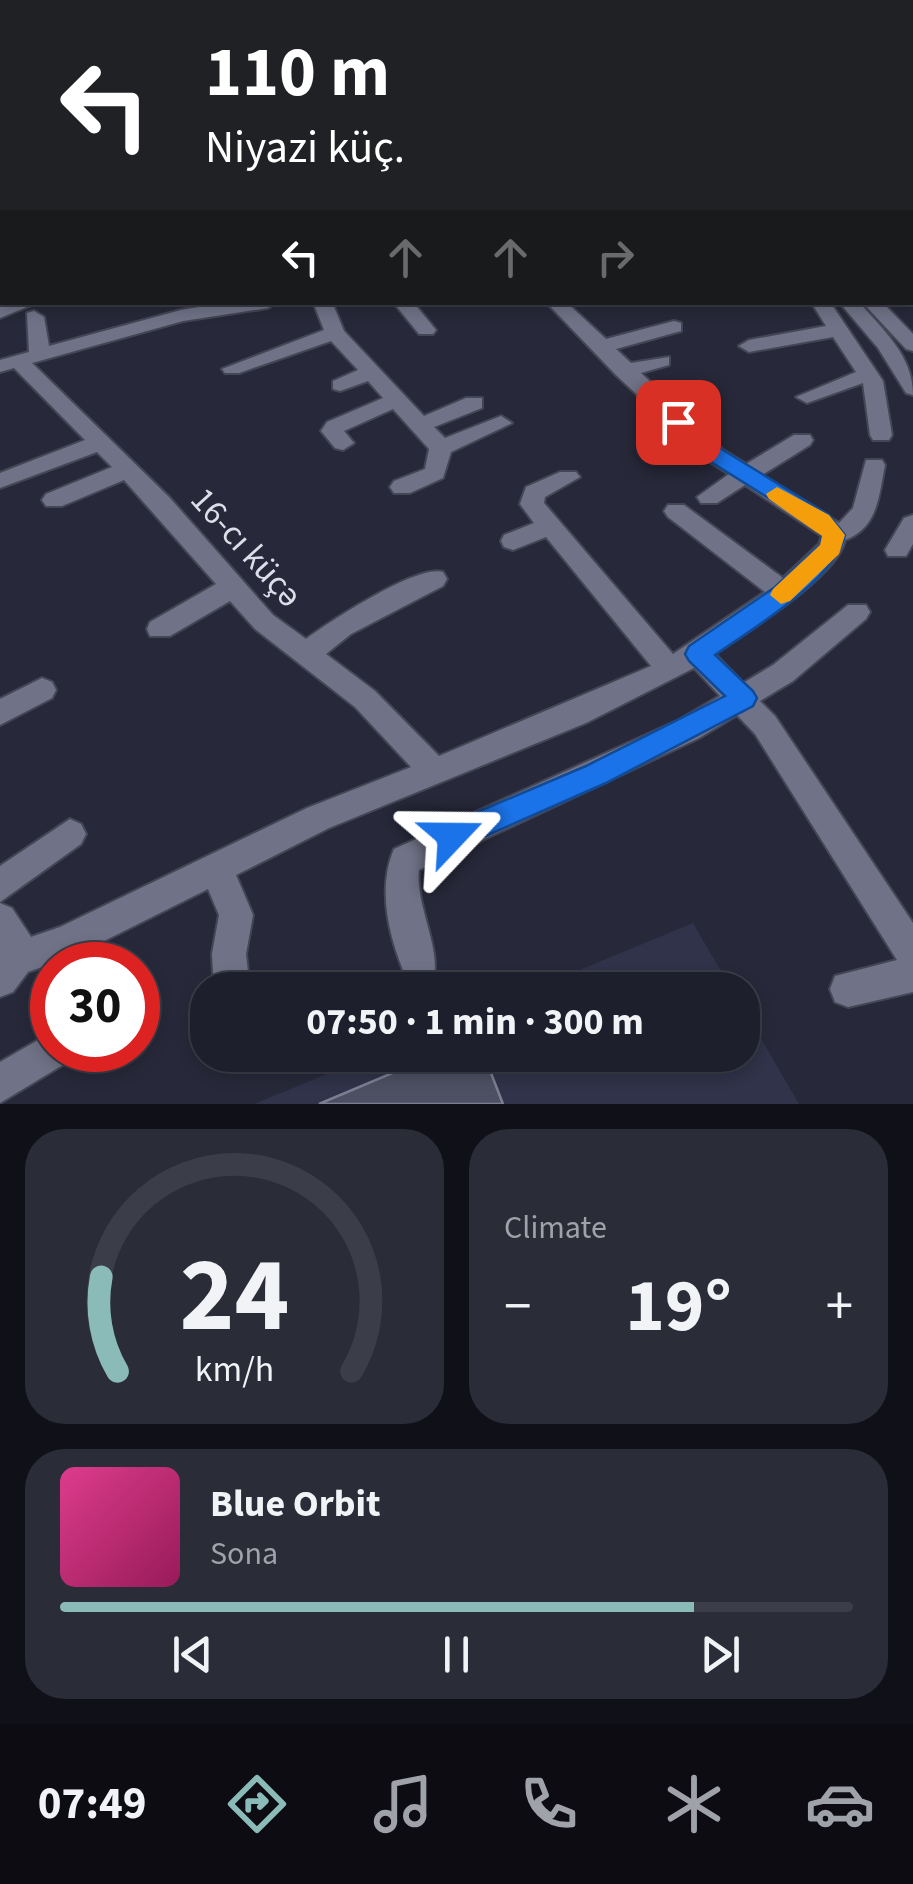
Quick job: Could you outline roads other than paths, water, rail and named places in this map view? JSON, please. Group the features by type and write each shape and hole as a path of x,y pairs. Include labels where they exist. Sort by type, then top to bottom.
{"street":[{"path":"19,361 179,309 230,305"},
{"path":"323,305 335,333 441,448"},
{"path":"405,305 426,330"},
{"path":"558,305 699,441 821,521 834,535"},
{"path":"822,305 869,374 876,390 881,434"},
{"path":"851,305 895,358 913,388"},
{"path":"874,305 913,345"},
{"path":"0,312 32,310 19,361"},
{"path":"600,346 674,327"},
{"path":"749,346 837,330"},
{"path":"232,369 335,333"},
{"path":"623,370 662,360"},
{"name":"16-cı küçə","path":"19,361 179,523 231,588 282,638 365,699 432,770"},
{"path":"340,385 372,372"},
{"path":"807,396 869,374"},
{"path":"343,443 332,431 334,428 398,400"},
{"path":"421,425 474,402"},
{"path":"441,448 500,423"},
{"path":"709,497 802,440"},
{"path":"3,481 99,443"},
{"path":"402,488 435,473 441,448"},
{"path":"834,535 852,528 868,506 874,465"},
{"path":"54,500 127,470"},
{"path":"568,477 531,497 550,526 670,670"},
{"path":"676,511 784,593"},
{"path":"897,550 913,524"},
{"path":"513,541 550,526"},
{"path":"8,969 216,867 432,770 576,714 670,670 784,593 831,548 834,535"},
{"path":"307,654 342,627 434,579"},
{"path":"160,629 231,588"},
{"path":"420,970 401,889 400,873 406,860 596,774 744,698 856,612"},
{"path":"698,654 744,698 913,954"},
{"path":"0,713 42,690"},
{"path":"0,886 70,834"},
{"path":"216,867 236,915 229,954 230,972"},
{"path":"0,920 15,942 8,969"},
{"path":"848,989 913,974"},
{"path":"0,1084 30,1065"}]}
